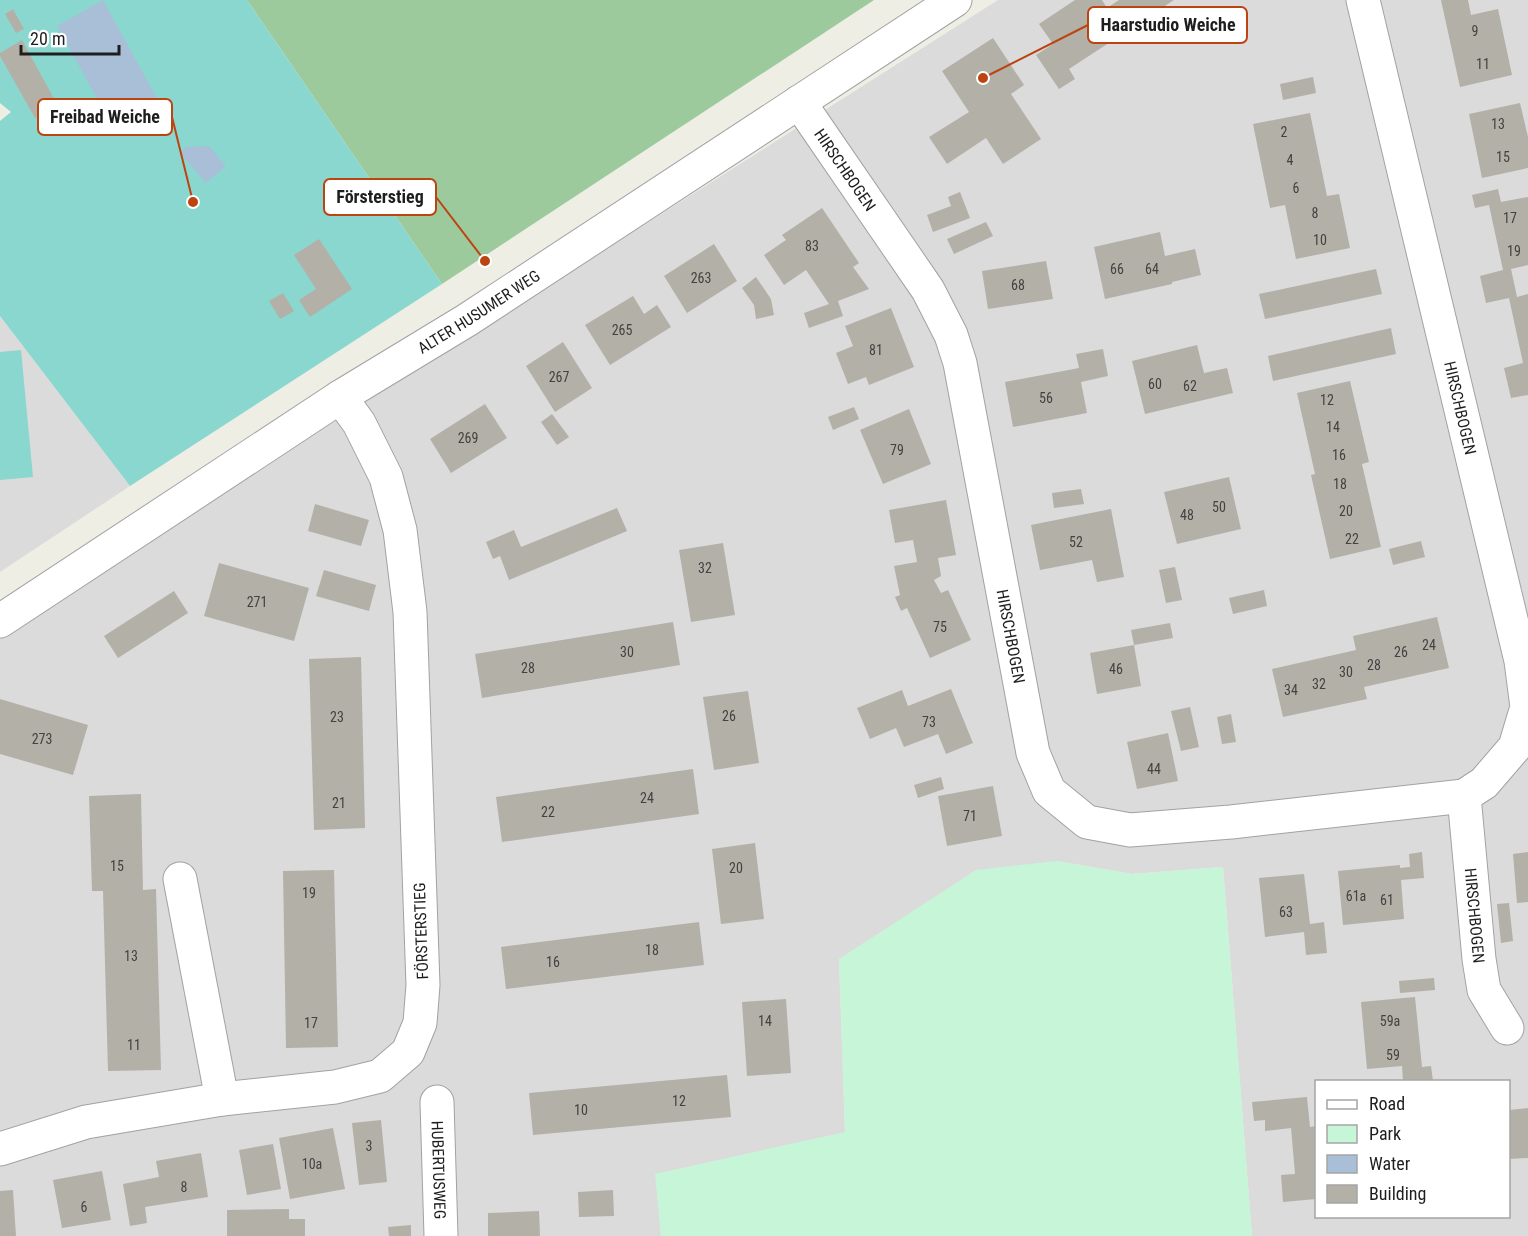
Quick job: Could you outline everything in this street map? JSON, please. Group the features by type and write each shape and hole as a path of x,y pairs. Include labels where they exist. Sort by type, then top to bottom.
{"street":[{"name":"ALTER HUSUMER WEG","path":"0,621 340,398 467,320 955,0"},
{"name":"HIRSCHBOGEN","path":"799,102 928,290 951,335 960,363 1033,753 1049,791 1087,822 1130,830 1231,822 1464,796 1484,783 1515,747 1527,707 1521,661 1363,0"},
{"name":"FÖRSTERSTIEG","path":"0,1149 86,1122 222,1099 335,1087 380,1076 408,1052 420,1023 423,985 410,612 400,530 386,477 359,423 340,398"},
{"name":"HIRSCHBOGEN","path":"1464,796 1480,969 1484,990 1507,1028"},
{"path":"180,879 222,1099"},
{"name":"HUBERTUSWEG","path":"436,1102 441,1236"}],"shaded area":[{"path":"0,0 247,0 442,284 130,486 0,316 0,121 11,112 0,103"},
{"path":"998,0 1528,0 1528,1236 1252,1236 1223,867 1132,874 1057,861 839,959 845,1133 656,1174 661,1236 0,1236 0,637 134,549"},
{"path":"0,316 130,486 0,572"},
{"path":"21,350 33,477 0,480 0,352"}],"green space":[{"path":"247,0 874,0 442,284"},
{"path":"1057,861 1132,874 1223,867 1252,1236 661,1236 655,1174 845,1132 839,959 976,870"}],"water":[{"path":"103,0 160,104 114,129 57,26"},
{"path":"209,146 226,166 206,183 180,153 186,147"}],"building":[{"path":"1075,0 1102,0 1107,8 1119,0 1174,0 1137,24 1140,30 1128,39 1124,33 1069,69 1075,79 1059,89 1036,55 1053,44 1039,24"},
{"path":"1441,0 1468,0 1471,15 1498,9 1512,75 1460,87"},
{"path":"13,9 24,29 16,33 5,14"},
{"path":"993,38 1024,85 1011,94 1041,139 1003,164 986,138 947,164 929,137 969,112 942,71"},
{"path":"22,40 58,106 35,118 0,56 0,53"},
{"path":"1313,77 1316,93 1283,100 1280,84"},
{"path":"1520,103 1528,137 1528,168 1482,178 1469,114"},
{"path":"1310,113 1327,196 1339,194 1350,248 1296,259 1285,205 1270,208 1253,124"},
{"path":"1498,189 1501,202 1528,197 1528,265 1511,269 1517,297 1528,294 1528,395 1511,398 1504,368 1523,363 1509,298 1486,303 1480,276 1503,270 1489,205 1475,208 1472,195"},
{"path":"960,192 970,218 933,232 927,215 951,206 948,197"},
{"path":"822,208 859,263 853,267 869,289 838,301 843,316 809,328 804,313 829,304 806,270 784,285 764,255 786,240 782,235"},
{"path":"986,222 993,236 954,254 947,239"},
{"path":"1160,232 1165,256 1195,249 1201,275 1105,299 1094,247"},
{"path":"319,239 352,289 310,317 299,300 316,289 294,255"},
{"path":"714,244 737,281 687,313 664,276"},
{"path":"1046,261 1053,299 988,309 982,271"},
{"path":"1376,269 1382,294 1265,319 1259,294"},
{"path":"756,277 771,299 774,315 756,319 754,305 742,288"},
{"path":"283,293 294,311 280,319 269,301"},
{"path":"633,296 644,314 657,305 671,327 610,365 585,325"},
{"path":"891,308 914,367 869,385 866,377 848,384 836,353 853,346 845,326"},
{"path":"1391,328 1396,354 1273,381 1268,356"},
{"path":"563,342 592,388 555,412 526,366"},
{"path":"1197,345 1204,373 1227,368 1233,393 1145,414 1132,361"},
{"path":"1103,349 1108,376 1081,382 1087,413 1013,427 1005,382 1079,368 1076,354"},
{"path":"1350,381 1369,462 1362,464 1381,547 1330,559 1311,475 1315,474 1297,393"},
{"path":"485,404 507,438 451,473 430,439"},
{"path":"854,407 859,419 833,430 828,417"},
{"path":"909,409 931,464 883,484 860,430"},
{"path":"552,414 569,437 557,445 541,422"},
{"path":"1229,477 1241,529 1177,544 1164,492"},
{"path":"1081,489 1084,504 1054,508 1052,493"},
{"path":"946,500 956,555 938,558 941,576 934,580 941,593 948,590 971,640 930,658 907,608 901,611 895,597 900,595 894,566 917,562 913,540 895,543 889,510"},
{"path":"315,504 369,520 361,546 308,531"},
{"path":"617,508 627,531 509,580 500,556 493,559 486,542 514,530 521,547"},
{"path":"1111,509 1124,577 1097,582 1092,560 1040,570 1031,525"},
{"path":"1421,541 1425,557 1393,565 1389,549"},
{"path":"723,543 735,615 691,622 679,550"},
{"path":"219,563 309,588 294,641 204,616"},
{"path":"1175,567 1182,600 1166,603 1159,570"},
{"path":"324,570 376,585 369,611 316,596"},
{"path":"1264,590 1267,606 1233,614 1229,598"},
{"path":"174,591 188,613 118,658 104,636"},
{"path":"1437,617 1449,668 1364,687 1367,699 1283,717 1272,669 1356,650 1353,636"},
{"path":"673,622 680,665 482,698 475,654"},
{"path":"1170,623 1173,638 1134,645 1131,630"},
{"path":"1134,645 1141,686 1097,694 1090,653"},
{"path":"361,657 365,828 314,830 309,659"},
{"path":"951,689 973,743 946,754 938,734 904,747 896,728 870,739 857,708 902,690 908,706"},
{"path":"748,691 759,763 714,770 703,697"},
{"path":"0,699 88,725 73,775 0,754"},
{"path":"1190,707 1199,747 1181,751 1171,711"},
{"path":"1231,714 1236,742 1222,744 1217,717"},
{"path":"1168,733 1178,781 1137,789 1127,742"},
{"path":"693,769 699,814 502,842 496,797"},
{"path":"941,777 944,789 918,798 914,785"},
{"path":"993,786 1002,836 947,846 938,796"},
{"path":"141,794 143,890 156,889 161,1070 108,1071 103,891 92,891 89,796"},
{"path":"755,843 764,919 721,924 712,849"},
{"path":"1422,852 1424,878 1401,880 1404,919 1343,925 1338,871 1400,865 1400,868 1410,867 1409,854"},
{"path":"1528,852 1528,902 1517,903 1513,854"},
{"path":"334,870 338,1047 286,1048 283,871"},
{"path":"1304,874 1310,924 1324,922 1327,953 1306,955 1304,932 1265,937 1259,878"},
{"path":"1509,903 1513,941 1501,943 1497,904"},
{"path":"699,922 704,965 506,989 501,947"},
{"path":"1434,978 1435,990 1400,993 1399,981"},
{"path":"1415,997 1422,1067 1431,1066 1433,1080 1403,1080 1402,1066 1367,1069 1361,1002"},
{"path":"786,999 791,1073 747,1076 742,1002"},
{"path":"727,1075 731,1117 533,1135 529,1093"},
{"path":"1307,1097 1310,1127 1315,1126 1315,1199 1283,1202 1281,1175 1295,1174 1291,1128 1265,1131 1265,1120 1254,1121 1252,1102"},
{"path":"1528,1108 1528,1158 1510,1159 1510,1110"},
{"path":"381,1120 387,1182 359,1185 352,1123"},
{"path":"333,1128 345,1189 290,1199 279,1138"},
{"path":"273,1144 281,1189 247,1195 239,1150"},
{"path":"201,1153 208,1197 145,1207 147,1223 130,1226 123,1184 159,1177 156,1161"},
{"path":"102,1171 111,1220 62,1228 53,1180"},
{"path":"13,1190 16,1236 0,1236 0,1191"},
{"path":"613,1190 614,1216 579,1217 578,1192"},
{"path":"289,1209 289,1219 305,1219 305,1236 227,1236 227,1210"},
{"path":"539,1211 540,1236 488,1236 488,1213"},
{"path":"411,1225 411,1236 389,1236 388,1227"}],"place":[{"name":"Haarstudio Weiche","path":"983,78"},
{"name":"Freibad Weiche","path":"193,202"},
{"name":"Försterstieg","path":"485,261"}]}
